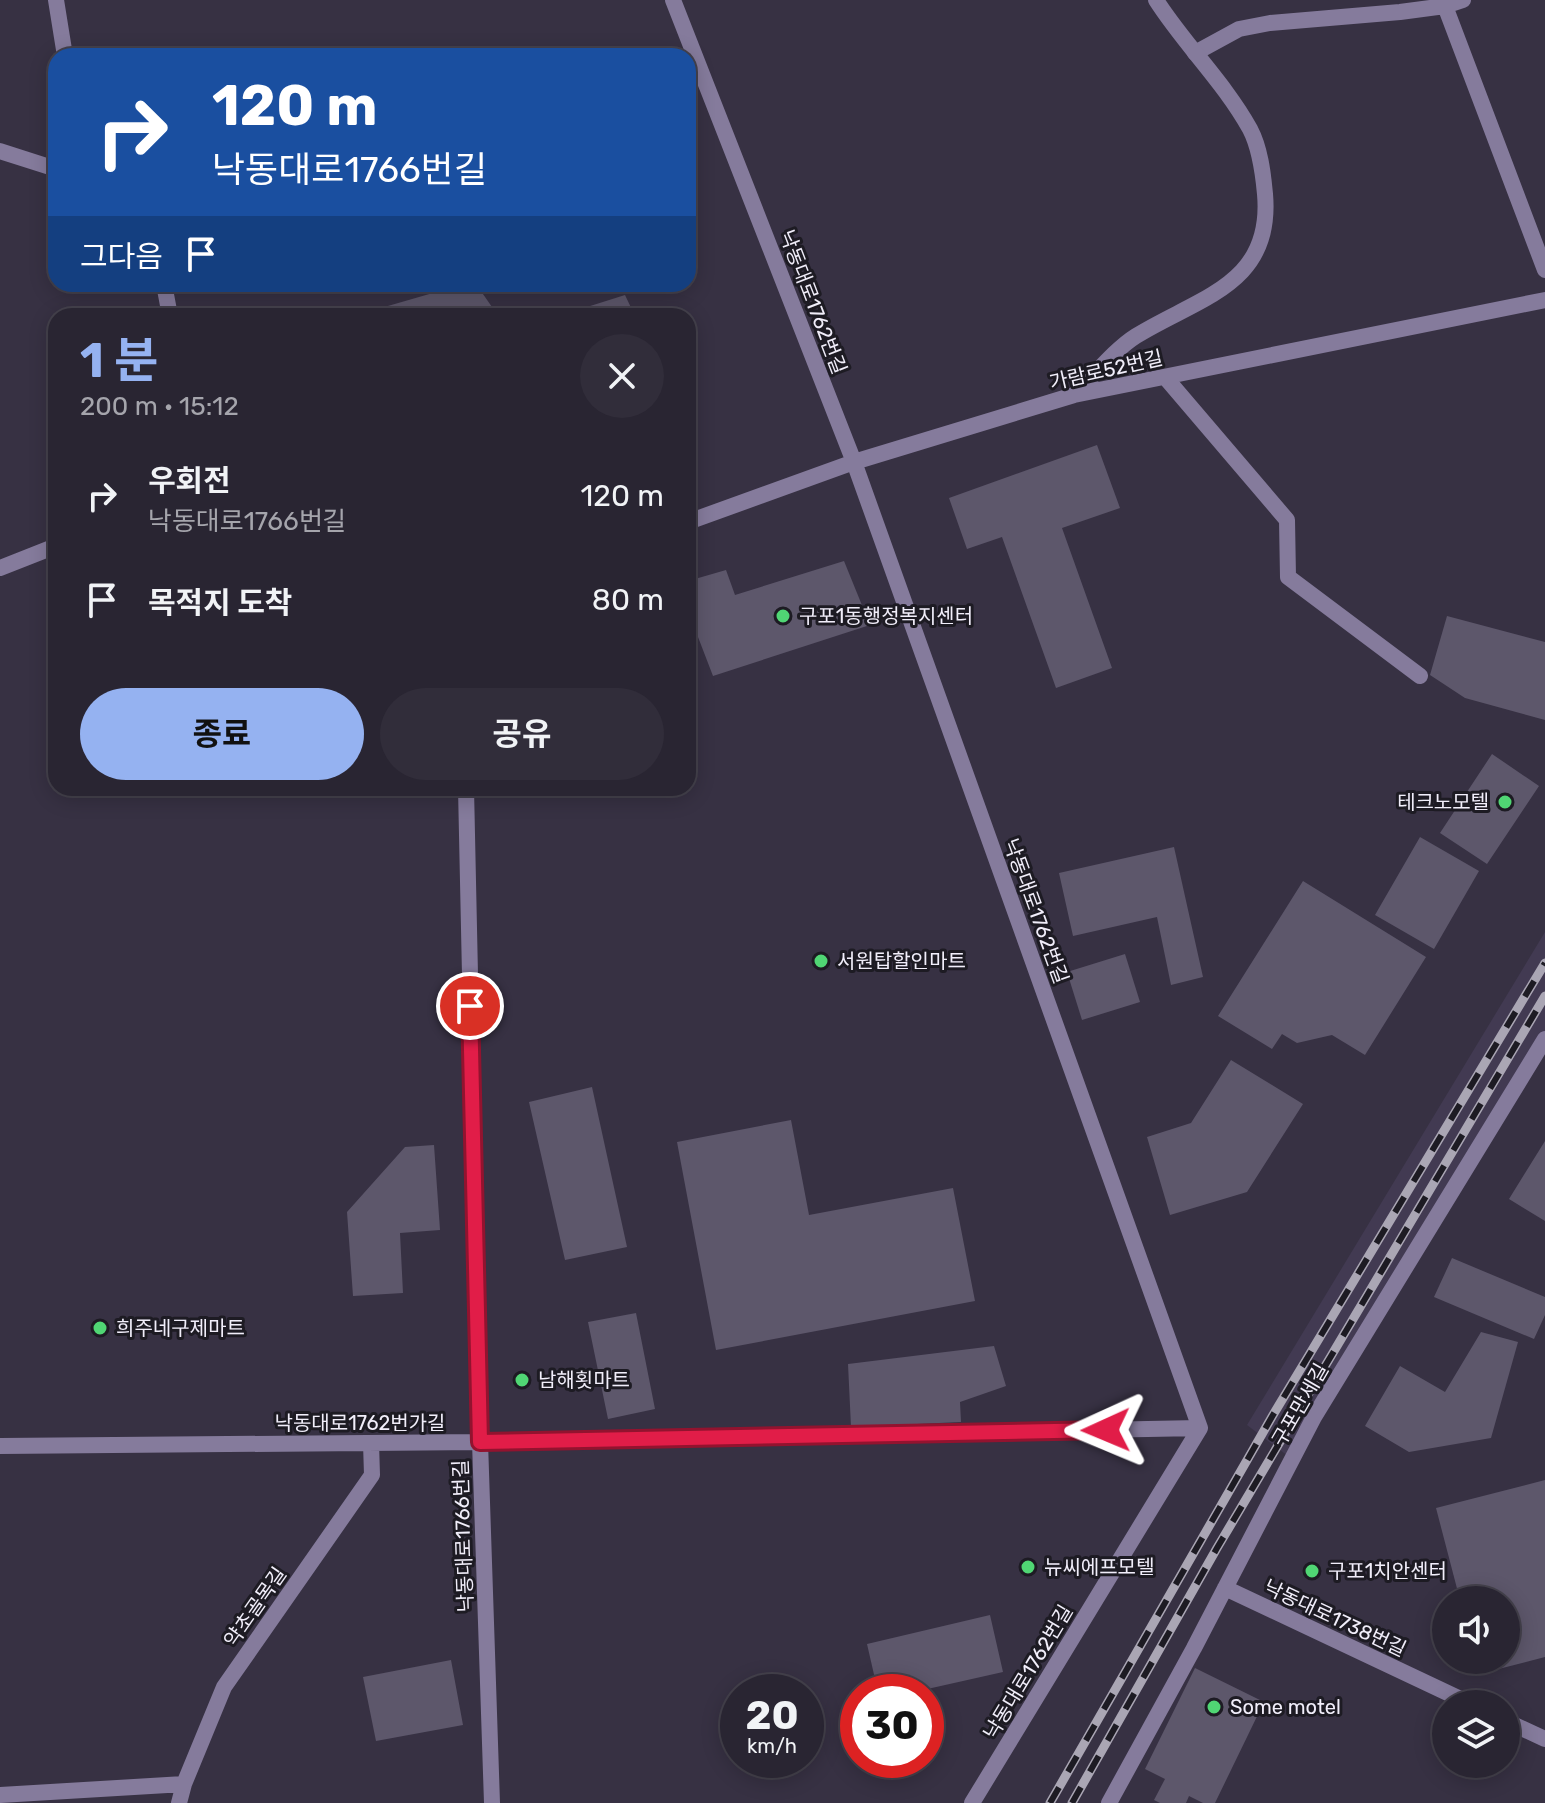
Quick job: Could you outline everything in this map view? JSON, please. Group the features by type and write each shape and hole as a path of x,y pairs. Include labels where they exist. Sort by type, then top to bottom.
{"street":[{"path":"56,0 64,48"},
{"name":"낙동대로1762번길","path":"673,0 692,48"},
{"path":"1074,395 1134,337 1208,298 1237,277 1255,256 1265,230 1263,172 1257,145 1233,103 1156,0"},
{"path":"1195,53 1239,29 1270,23 1445,6 1463,0"},
{"path":"1445,6 1545,270"},
{"name":"낙동대로1762번길","path":"696,59 854,462 1200,1428 972,1803"},
{"path":"0,151 48,166"},
{"name":"가람로52번길","path":"696,519 854,462 1074,395 1545,300"},
{"path":"1165,377 1287,520 1288,577 1420,676"},
{"path":"0,568 48,549"},
{"name":"낙동대로1766번길","path":"466,796 480,1442 492,1803"},
{"name":"구포만세길","path":"1109,1803 1314,1417 1545,1039"},
{"name":"낙동대로1762번가길","path":"0,1446 480,1442 1200,1428"},
{"name":"약초골목길","path":"179,1803 224,1687 372,1475 371,1443"},
{"name":"낙동대로1738번길","path":"1225,1588 1441,1690"},
{"path":"1520,1727 1545,1739"},
{"path":"0,1795 184,1784"}],"shaded area":[{"path":"1545,932 1545,1031 1292,1459 1247,1425"}],"building":[{"path":"436,292 482,292 492,308 381,308"},
{"path":"625,295 631,308 588,308"},
{"path":"1097,445 1120,508 1062,528 1112,668 1056,688 1002,537 967,549 949,498"},
{"path":"844,561 870,625 713,676 696,632 696,579 726,570 735,595"},
{"path":"1447,616 1545,642 1545,720 1465,698 1430,675"},
{"path":"1492,754 1539,786 1487,864 1440,833"},
{"path":"1420,837 1479,871 1434,949 1375,915"},
{"path":"1174,847 1203,977 1171,985 1157,917 1073,936 1059,873"},
{"path":"1303,881 1426,957 1365,1055 1332,1035 1297,1043 1282,1034 1272,1049 1218,1016"},
{"path":"1125,954 1140,1002 1082,1020 1067,972"},
{"path":"1231,1060 1303,1104 1247,1192 1170,1215 1147,1137 1191,1123"},
{"path":"592,1087 627,1247 565,1260 529,1102"},
{"path":"791,1120 809,1215 953,1188 975,1301 716,1350 677,1142"},
{"path":"1545,1141 1545,1221 1509,1199"},
{"path":"434,1145 440,1230 400,1233 403,1293 353,1296 347,1212 405,1147"},
{"path":"1452,1258 1545,1297 1545,1315 1534,1339 1434,1297"},
{"path":"636,1313 655,1409 608,1419 588,1322"},
{"path":"1481,1332 1518,1342 1491,1438 1409,1452 1365,1426 1400,1366 1445,1392"},
{"path":"994,1346 1006,1386 960,1402 961,1422 851,1427 848,1364"},
{"path":"1545,1480 1545,1657 1520,1663 1520,1586 1456,1586 1436,1508"},
{"path":"990,1615 1003,1672 944,1685 944,1674 874,1674 867,1644"},
{"path":"451,1660 463,1725 376,1741 363,1677"},
{"path":"1195,1668 1264,1702 1215,1803 1203,1803 1189,1796 1186,1803 1160,1803 1154,1800 1165,1779 1145,1769"}],"railway":[{"path":"1050,1803 1273,1415 1545,963"},
{"path":"1072,1803 1217,1548 1545,996"}],"place":[{"name":"구포1동행정복지센터","path":"783,616"},
{"name":"테크노모텔","path":"1505,802"},
{"name":"서원탑할인마트","path":"821,961"},
{"name":"희주네구제마트","path":"100,1328"},
{"name":"남해횟마트","path":"522,1380"},
{"name":"뉴씨에프모텔","path":"1028,1567"},
{"name":"구포1치안센터","path":"1312,1571"},
{"name":"Some motel","path":"1214,1707"}],"route":[{"path":"470,1006 480,1442 1106,1430"}]}
